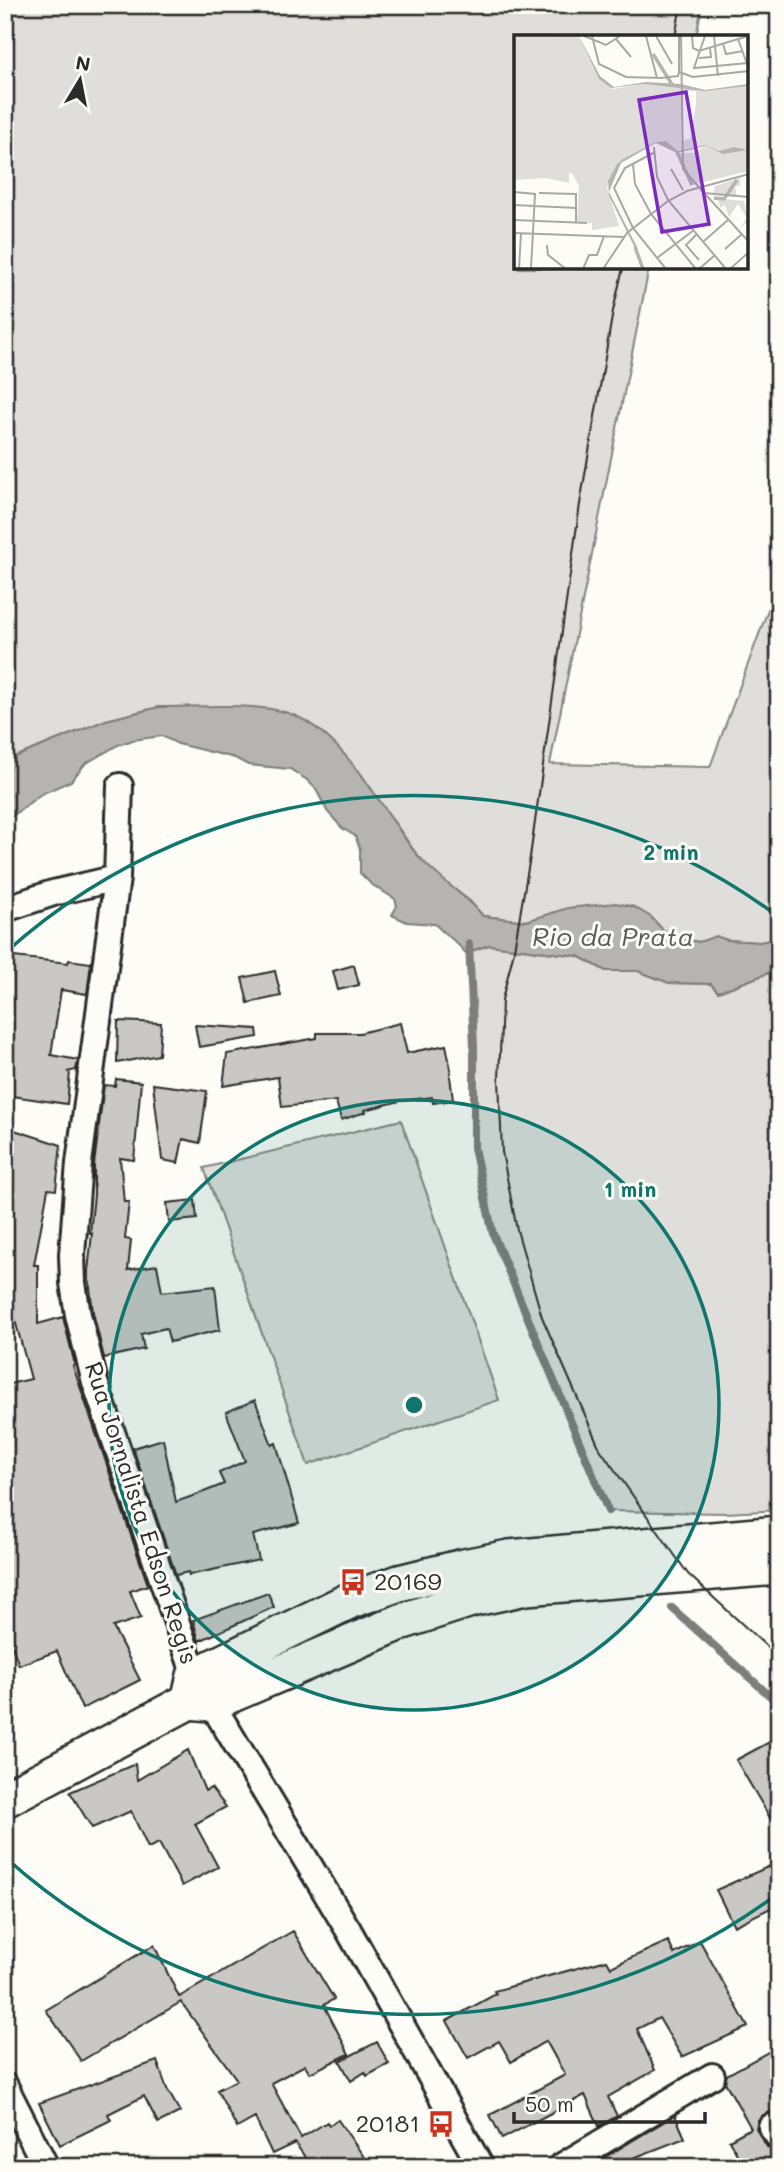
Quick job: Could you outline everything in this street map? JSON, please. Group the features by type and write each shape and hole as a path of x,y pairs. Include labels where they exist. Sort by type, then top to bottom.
{"main road":[{"path":"5,1799 199,1693 351,1600 399,1583 509,1558 779,1534"},
{"path":"199,1693 471,1599 526,1587 779,1567"}],"street":[{"name":"Rua Jornalista Edson Regis","path":"120,786 117,878 79,1163 72,1255 78,1315 95,1382 199,1693 349,1931 481,2167"},
{"path":"5,909 53,893 117,878"},
{"path":"560,2167 712,2076"},
{"path":"5,2085 46,2167"}],"shaded area":[{"path":"5,5 702,5 696,35 514,35 514,270 649,270 550,764 710,767 779,580 779,938 760,942 716,937 699,942 678,938 662,929 651,917 568,908 527,921 483,916 470,901 438,877 415,852 359,771 288,713 239,707 159,707 106,720 5,761"},
{"path":"489,945 578,956 606,971 638,971 669,983 711,984 718,992 779,969 779,1510 726,1513 608,1511 493,1234 474,1148 474,1047 469,952"},
{"path":"401,1120 499,1400 308,1465 204,1168"}],"water":[{"name":"Rio da Prata","path":"159,707 258,707 288,713 307,722 343,752 421,859 483,916 527,921 568,908 616,903 634,907 678,938 699,942 716,936 727,940 760,942 779,938 779,969 718,992 711,984 669,983 638,971 606,971 578,956 489,945 465,953 435,924 407,922 392,915 397,906 395,899 371,884 360,873 360,849 355,836 342,828 327,811 316,789 307,780 290,769 248,765 235,758 178,744 162,736 118,745 85,764 71,781 41,794 5,819 5,761 106,720"}],"building":[{"path":"5,956 91,963 87,994 61,990 51,1055 78,1060 76,1070 67,1072 70,1072 67,1104 5,1095"},
{"path":"354,965 359,985 338,990 333,971"},
{"path":"275,971 281,996 248,1003 242,978"},
{"path":"118,1021 161,1023 159,1055 117,1063"},
{"path":"400,1023 407,1053 446,1045 453,1100 433,1103 432,1097 400,1101 365,1110 366,1112 341,1120 336,1101 282,1107 278,1077 223,1086 227,1054 317,1038 317,1033 360,1033"},
{"path":"195,1025 257,1029 258,1037 199,1047"},
{"path":"116,1079 141,1082 134,1160 120,1158 124,1202 129,1202 125,1239 131,1240 128,1270 157,1265 162,1292 215,1286 220,1330 170,1342 166,1328 141,1334 144,1349 104,1358 93,1312 88,1272 94,1165 104,1085 115,1086"},
{"path":"153,1084 207,1091 200,1143 183,1139 178,1163 162,1160"},
{"path":"5,1127 61,1145 56,1190 48,1189 34,1265 38,1265 38,1324 63,1317 75,1365 73,1366 148,1585 130,1591 141,1618 113,1627 140,1680 82,1709 57,1651 19,1665 5,1627 5,1385 31,1379 5,1283"},
{"path":"195,1200 197,1219 169,1222 167,1203"},
{"path":"255,1400 272,1445 276,1443 299,1523 253,1535 259,1560 189,1575 188,1572 176,1575 133,1448 163,1439 176,1502 204,1492 224,1484 219,1473 245,1461 226,1412"},
{"path":"268,1593 274,1607 199,1641 193,1620"},
{"path":"779,1737 779,1833 736,1760"},
{"path":"188,1750 205,1791 211,1788 226,1807 195,1824 218,1867 182,1886 159,1843 148,1848 131,1811 92,1828 70,1792 135,1764 137,1780"},
{"path":"779,1862 779,1904 734,1926 716,1890"},
{"path":"293,1931 334,1999 324,2005 349,2054 310,2073 305,2065 271,2083 301,2138 327,2122 329,2125 338,2120 371,2167 312,2167 295,2143 272,2154 255,2118 237,2128 217,2090 237,2080 181,2002 81,2061 46,2010 154,1945 179,1997"},
{"path":"668,1941 674,1954 700,1941 748,2027 682,2057 659,2018 637,2029 655,2070 608,2097 617,2116 599,2126 585,2095 502,2139 490,2115 565,2075 546,2041 511,2062 499,2041 468,2058 447,2021 496,1994 494,1991 607,1960 611,1967"},
{"path":"377,2042 389,2064 367,2076 365,2072 351,2081 340,2061"},
{"path":"779,2046 779,2115 770,2112 763,2115 756,2128 767,2147 779,2153 779,2167 744,2167 729,2140 751,2128 725,2082 727,2075"},
{"path":"157,2061 167,2089 180,2112 158,2123 144,2096 108,2114 111,2120 60,2145 39,2103"},
{"path":"675,2115 685,2138 628,2160 632,2167 589,2167"}],"waterway":[{"path":"469,944 474,1046 474,1148 493,1234 608,1511"},
{"path":"672,1608 779,1704"}],"tram line":[{"path":"675,35 681,5"},
{"path":"623,270 580,504 530,857 513,955 502,1000 499,1080 502,1152 517,1230 542,1317 600,1449 688,1574 779,1658"}],"place":[{"name":"20169","path":"353,1582"},
{"name":"20181","path":"441,2124"}]}
